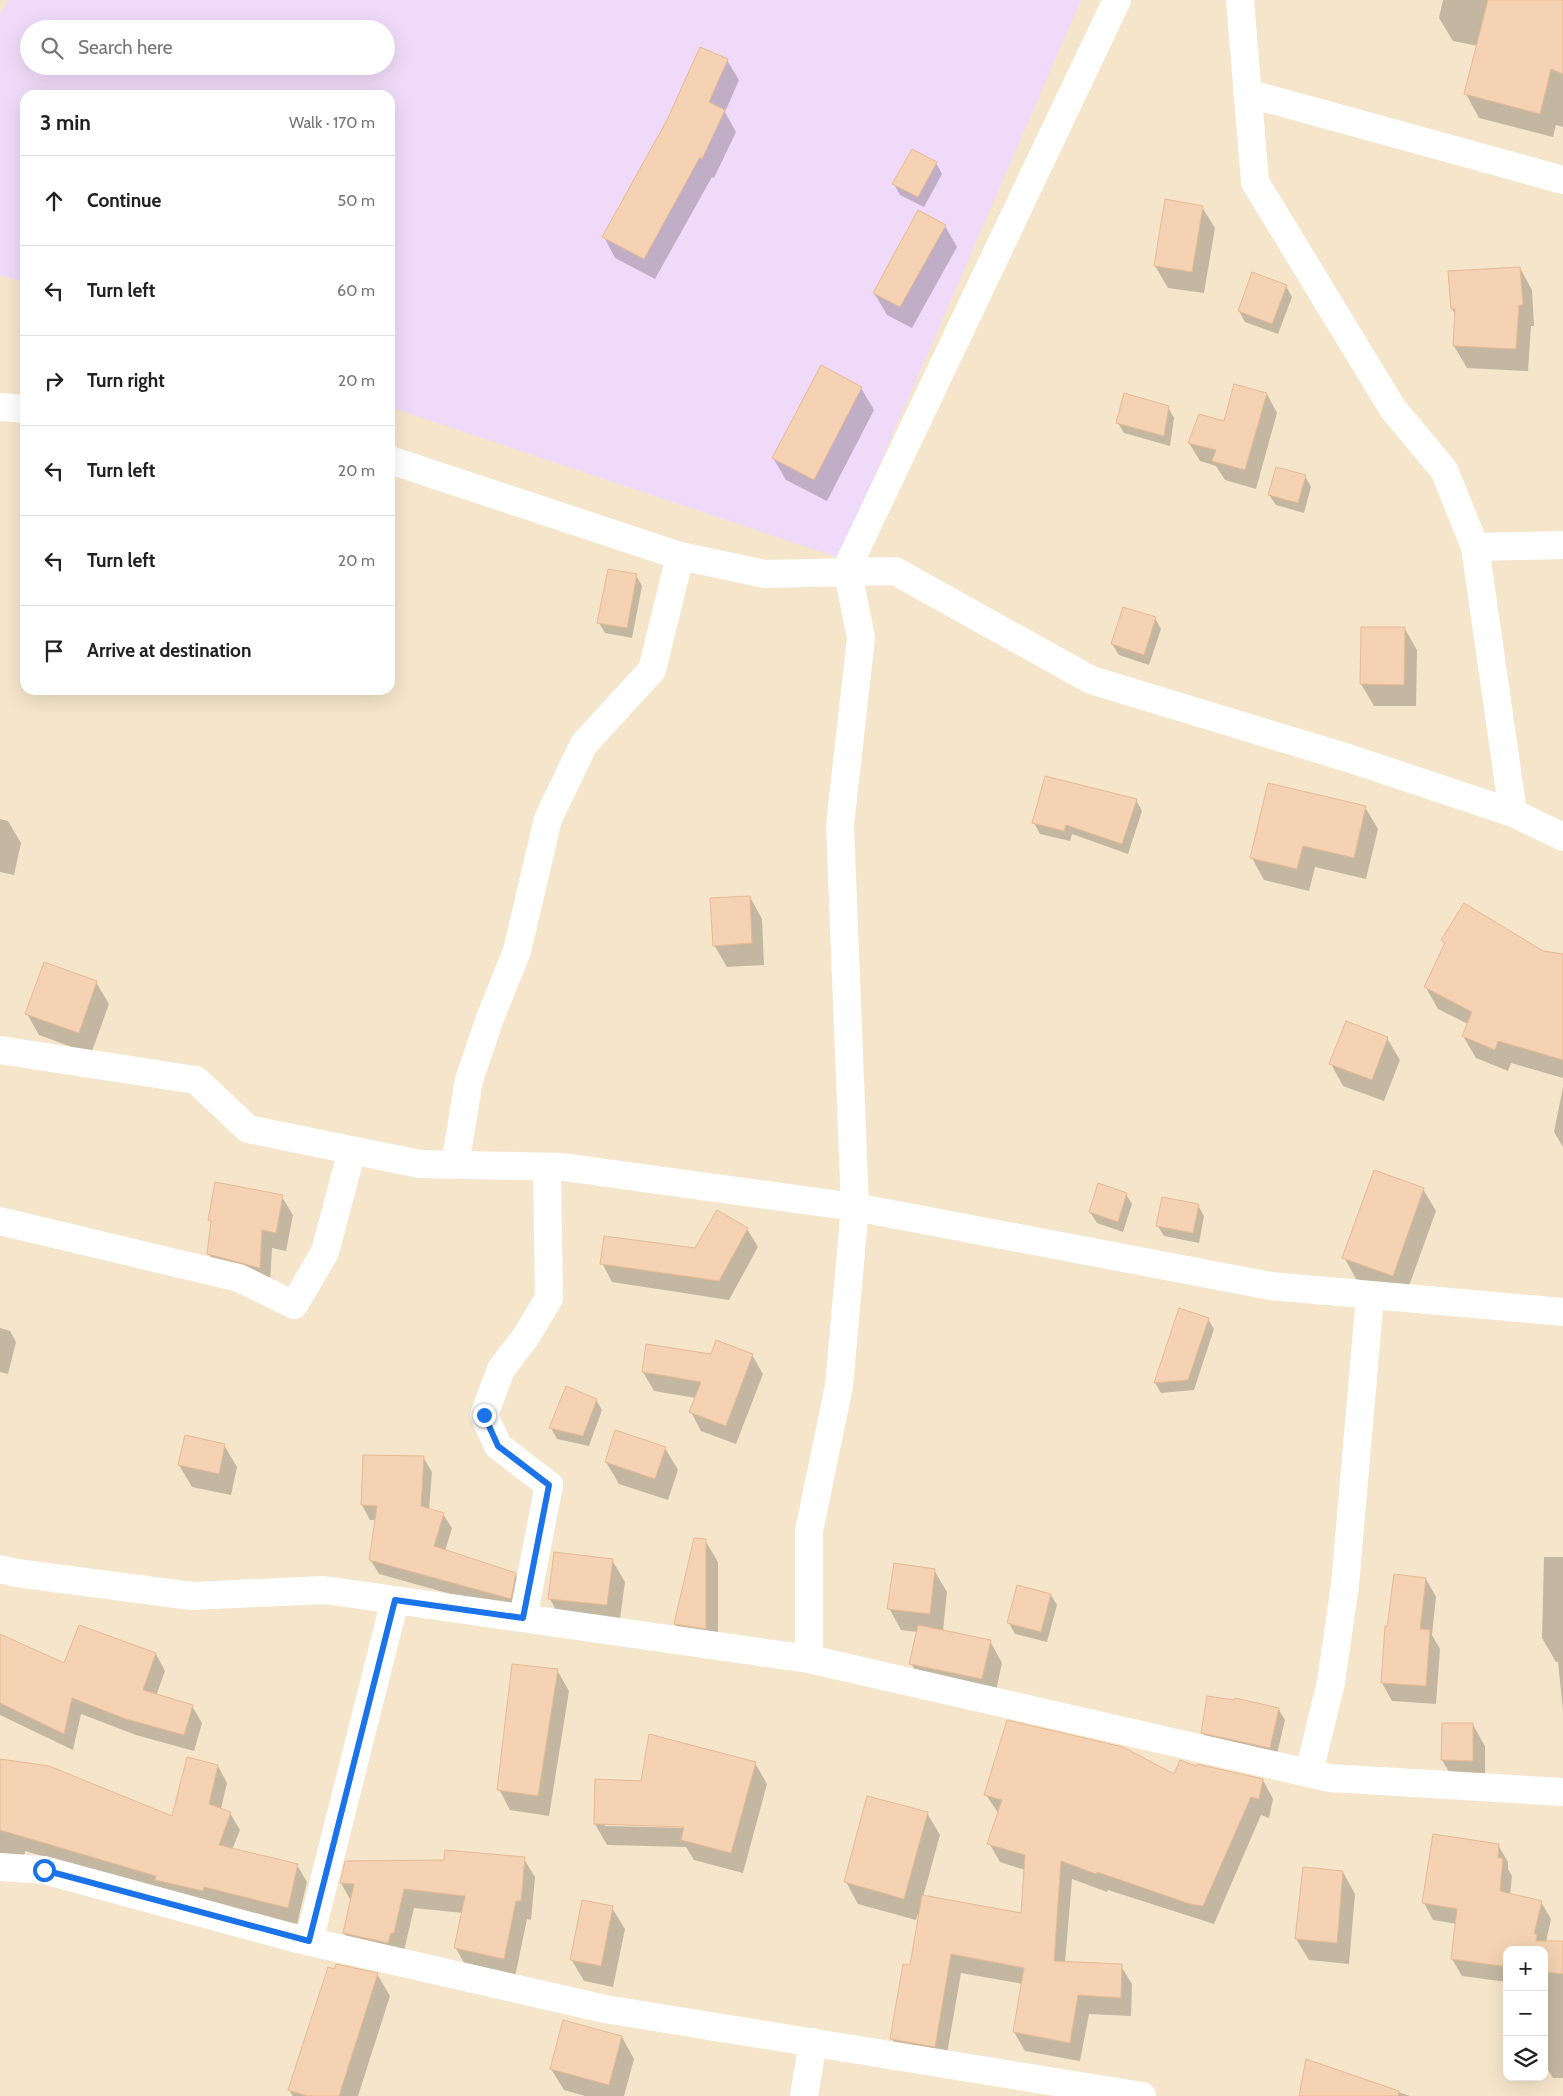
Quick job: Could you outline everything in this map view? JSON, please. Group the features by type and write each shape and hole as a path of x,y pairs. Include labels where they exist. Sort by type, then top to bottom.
{"street":[{"path":"809,1659 809,1531 839,1386 855,1207 840,825 861,638 847,568 1117,0"},
{"path":"1240,0 1255,182 1393,409 1444,470 1475,547 1513,813"},
{"path":"1247,93 1563,180"},
{"path":"0,407 20,409"},
{"path":"395,462 680,556 765,574 895,571 1091,680 1348,758 1513,813 1563,837"},
{"path":"1475,547 1563,545"},
{"path":"455,1165 469,1080 490,1018 517,951 548,819 584,744 652,670 680,556"},
{"path":"0,1050 196,1080 248,1129 420,1164 563,1167 855,1207 1271,1286 1563,1312"},
{"path":"0,1221 239,1278 294,1306 325,1252 352,1150"},
{"path":"523,1618 549,1485 498,1446 484,1415 501,1369 525,1338 549,1298 547,1166"},
{"path":"1309,1773 1331,1682 1345,1585 1370,1296"},
{"path":"0,1569 16,1573 192,1596 324,1590 523,1618 809,1659 1330,1778 1563,1792"},
{"path":"309,1941 395,1600"},
{"path":"0,1867 44,1870 309,1941 605,2009 1142,2096"},
{"path":"804,2096 813,2042"}],"shaded area":[{"path":"0,0 1563,0 1563,2096 0,2096"},
{"path":"9,0 1081,0 839,558 395,409 395,90 20,90 20,281 0,275 0,14"}],"building":[{"path":"1488,0 1563,0 1563,74 1551,69 1540,114 1464,94"},
{"path":"700,47 728,59 709,102 725,110 702,159 700,157 644,259 602,237 667,120"},
{"path":"912,149 937,162 918,197 892,184"},
{"path":"1165,199 1203,206 1192,272 1154,266"},
{"path":"918,210 946,225 900,307 873,293"},
{"path":"1520,267 1523,305 1519,305 1516,349 1453,346 1455,309 1451,309 1448,271"},
{"path":"1252,272 1287,285 1272,324 1238,311"},
{"path":"821,365 862,387 814,480 772,458"},
{"path":"1234,384 1267,393 1245,470 1212,461 1216,450 1188,443 1199,414 1224,421"},
{"path":"1124,393 1169,406 1164,436 1116,423"},
{"path":"1276,467 1306,475 1298,503 1268,495"},
{"path":"608,569 637,574 627,628 597,623"},
{"path":"1123,607 1156,617 1144,655 1111,644"},
{"path":"1361,627 1405,627 1404,685 1360,684"},
{"path":"1045,776 1137,799 1122,844 1066,825 1064,831 1032,823"},
{"path":"1268,783 1366,806 1354,858 1303,846 1297,869 1250,858"},
{"path":"750,896 752,943 713,946 710,898"},
{"path":"1464,903 1543,951 1563,954 1563,1060 1498,1041 1495,1050 1462,1036 1472,1012 1424,987 1445,943 1441,940"},
{"path":"44,962 97,981 79,1033 25,1014"},
{"path":"1346,1021 1388,1037 1372,1080 1329,1064"},
{"path":"1374,1170 1424,1188 1393,1276 1342,1258"},
{"path":"215,1182 283,1195 276,1233 262,1230 260,1268 207,1254 211,1221 208,1220"},
{"path":"1098,1183 1127,1193 1118,1222 1089,1212"},
{"path":"1162,1197 1199,1204 1193,1233 1156,1226"},
{"path":"717,1210 748,1228 719,1281 600,1264 604,1236 695,1248"},
{"path":"1179,1308 1209,1318 1188,1380 1154,1383"},
{"path":"716,1340 753,1354 726,1426 689,1412 701,1382 642,1372 646,1344 711,1354"},
{"path":"566,1386 597,1399 583,1436 549,1428"},
{"path":"615,1430 666,1447 655,1479 605,1462"},
{"path":"185,1435 225,1444 219,1474 178,1465"},
{"path":"363,1455 424,1456 421,1506 444,1513 434,1546 516,1573 511,1599 369,1560 377,1506 361,1505"},
{"path":"694,1538 706,1539 706,1629 674,1624"},
{"path":"554,1552 613,1559 607,1605 548,1599"},
{"path":"894,1563 935,1569 930,1614 887,1609"},
{"path":"1394,1574 1426,1578 1420,1629 1430,1630 1426,1686 1381,1683 1385,1626 1387,1627"},
{"path":"1017,1585 1051,1594 1041,1632 1007,1623"},
{"path":"79,1625 156,1653 143,1690 193,1705 184,1735 126,1719 72,1698 64,1734 0,1703 0,1634 64,1663"},
{"path":"918,1625 991,1640 982,1679 909,1664"},
{"path":"512,1664 558,1669 538,1796 497,1790"},
{"path":"1207,1696 1234,1700 1235,1698 1279,1708 1270,1748 1201,1733"},
{"path":"1007,1720 1123,1747 1174,1774 1180,1760 1196,1766 1197,1764 1263,1779 1259,1799 1251,1797 1203,1906 1190,1904 1061,1861 1054,1961 1122,1964 1121,1998 1078,1995 1070,2043 1013,2032 1024,1968 951,1954 935,2047 890,2039 903,1964 910,1965 922,1895 1021,1913 1025,1855 987,1844 1002,1800 984,1795"},
{"path":"1442,1723 1473,1723 1473,1761 1441,1760"},
{"path":"649,1734 756,1762 731,1853 681,1840 684,1827 594,1824 595,1779 641,1781"},
{"path":"187,1757 218,1765 209,1804 231,1812 219,1845 298,1864 288,1908 204,1887 203,1891 155,1880 156,1876 0,1830 0,1759 49,1766 172,1816"},
{"path":"867,1796 928,1812 904,1899 844,1882"},
{"path":"1433,1834 1499,1844 1498,1858 1503,1858 1500,1891 1542,1901 1534,1934 1537,1934 1536,1941 1563,1941 1563,1974 1548,1972 1548,1946 1503,1946 1503,1966 1451,1959 1457,1909 1422,1903"},
{"path":"445,1850 525,1857 521,1901 516,1901 504,1959 454,1948 465,1896 404,1889 394,1933 391,1933 388,1943 343,1933 354,1884 340,1883 345,1861 444,1860"},
{"path":"1303,1867 1343,1871 1337,1943 1295,1939"},
{"path":"582,1900 613,1906 601,1966 570,1960"},
{"path":"336,1964 378,1973 339,2096 307,2096 288,2090 328,1967 334,1969"},
{"path":"563,2020 622,2036 609,2085 550,2069"},
{"path":"1306,2059 1399,2091 1398,2096 1299,2096"}],"route":[{"path":"44,1870 309,1941 395,1600 523,1618 549,1485 498,1446 484,1415"}]}
